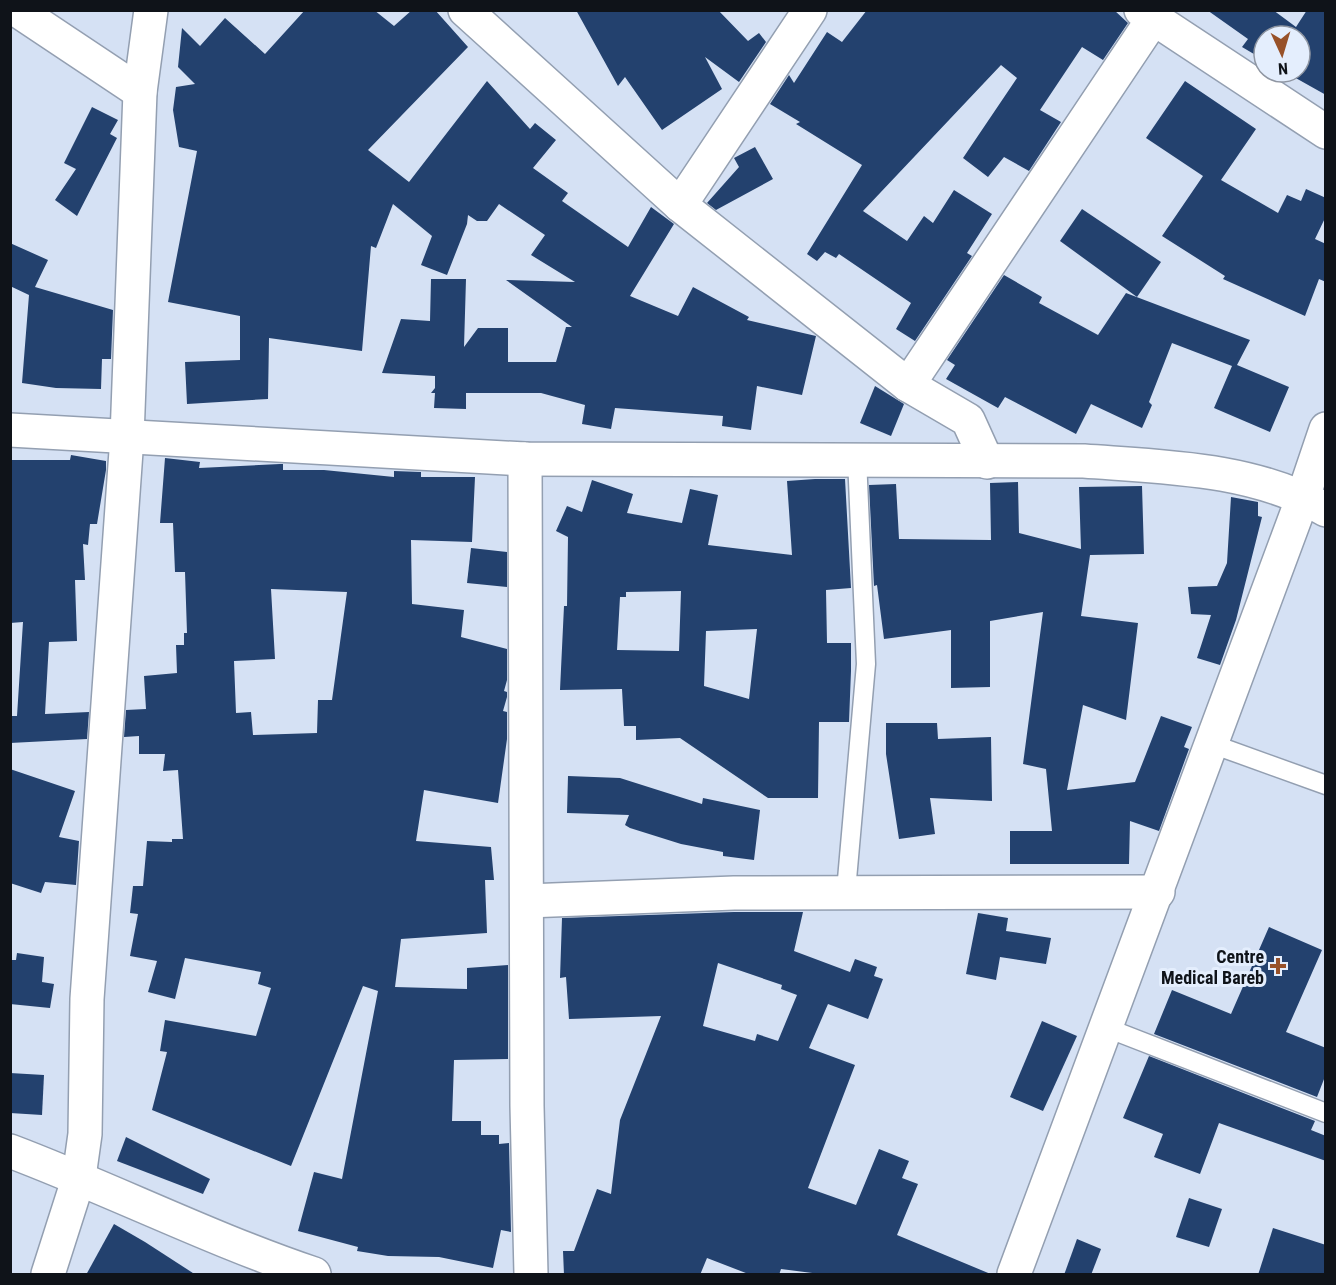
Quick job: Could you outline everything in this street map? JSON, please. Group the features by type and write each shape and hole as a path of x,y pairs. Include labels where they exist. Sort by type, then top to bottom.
{"street":[{"path":"17,10 140,92"},
{"path":"48,1275 79,1177 88,1077 87,999 127,437 140,92 150,10"},
{"path":"465,10 680,205 908,385 968,420 987,462"},
{"path":"680,205 810,10"},
{"path":"908,385 1147,15 1326,132"},
{"path":"1014,1275 1212,744 1314,504 1326,429"},
{"path":"10,430 525,459 857,458 987,462 1084,461 1167,467 1255,481 1314,504"},
{"path":"525,459 527,1106 531,1275"},
{"path":"527,901 846,891 1158,892"},
{"path":"10,1151 79,1177 155,1214 314,1275"}],"lane":[{"path":"846,891 866,664 857,458"},
{"path":"1212,744 1326,785"},
{"path":"1107,1028 1326,1113"}],"building":[{"path":"305,10 374,10 394,26 412,10 435,10 468,47 368,150 409,182 487,81 530,129 535,123 556,140 533,168 568,193 562,201 628,247 651,207 674,224 630,296 678,316 693,287 749,317 747,320 816,336 802,395 757,386 751,430 722,426 723,416 615,408 611,429 582,424 585,405 541,393 466,393 466,409 434,408 435,393 431,393 435,388 435,376 382,373 401,319 430,321 431,279 466,279 464,347 478,328 508,328 508,362 556,362 566,327 572,327 506,280 575,282 531,255 545,235 499,204 487,221 477,221 468,215 467,224 447,275 421,265 432,236 393,204 376,248 371,246 362,351 269,338 268,399 187,404 185,362 240,360 240,316 168,302 197,151 179,147 173,110 176,87 195,84 178,67 182,28 200,46 225,18 265,54"},
{"path":"576,10 718,10 748,41 759,33 766,42 739,82 705,57 722,89 662,130 625,77 618,86"},
{"path":"867,10 1114,10 1128,23 1103,60 1082,47 1040,110 1061,122 1029,171 1004,157 988,177 963,158 1017,78 1001,65 863,211 907,241 924,216 933,223 954,190 992,214 967,253 972,256 915,341 896,329 911,303 839,254 836,258 825,252 817,261 807,254 862,165 796,124 800,122 770,104 789,75 794,83 827,32 842,42"},
{"path":"1207,10 1273,10 1292,24 1252,24 1252,53 1242,47 1248,39"},
{"path":"1307,10 1326,10 1326,95 1306,84 1312,84 1312,24 1298,24"},
{"path":"1185,81 1256,129 1221,180 1278,213 1287,195 1301,201 1306,189 1326,198 1326,216 1315,239 1326,244 1326,282 1319,279 1305,316 1223,279 1225,276 1162,236 1203,176 1146,138"},
{"path":"92,107 118,120 110,134 117,138 77,216 55,200 76,169 64,163"},
{"path":"755,147 773,179 716,210 707,203 739,167 734,158"},
{"path":"1082,209 1161,262 1137,297 1060,241"},
{"path":"10,243 48,260 35,287 113,310 111,359 102,359 101,389 56,388 22,383 29,295 10,286"},
{"path":"1004,275 1042,297 1039,303 1098,335 1126,293 1250,340 1237,365 1289,387 1270,432 1214,408 1232,366 1172,343 1149,402 1152,405 1142,428 1091,404 1076,434 1005,397 998,408 946,379 955,365 947,360"},
{"path":"875,386 904,404 891,436 860,423"},
{"path":"71,455 106,461 106,470 97,524 90,524 88,545 83,544 85,580 75,580 77,641 49,642 45,714 89,712 87,739 10,743 10,716 17,716 23,622 10,623 10,460 70,460"},
{"path":"165,458 200,462 199,468 283,464 283,470 324,470 394,477 394,471 421,472 421,477 475,477 472,542 411,540 412,604 464,610 461,637 507,649 507,680 504,691 507,692 507,697 503,711 507,712 507,739 498,803 424,790 416,841 491,847 494,880 485,880 487,933 401,939 395,987 467,989 467,968 508,965 508,1059 454,1060 452,1121 481,1121 481,1135 499,1135 499,1144 509,1143 511,1232 501,1230 493,1268 439,1257 388,1256 357,1251 358,1247 298,1231 314,1172 342,1179 378,991 363,986 291,1166 152,1110 167,1052 160,1051 165,1020 256,1036 271,988 258,984 261,972 185,958 175,999 148,992 157,961 130,956 138,914 130,913 133,886 143,886 147,841 172,842 172,839 183,839 178,770 163,771 165,754 139,754 139,736 124,737 126,710 146,709 144,676 177,673 176,645 184,645 184,633 187,633 185,572 175,572 173,523 160,523","holes":["271,589 347,592 332,700 318,700 317,733 253,735 251,712 236,713 234,661 275,659"]},
{"path":"845,479 851,588 826,590 827,643 851,643 849,722 819,722 818,798 768,798 680,738 636,740 636,726 624,726 622,689 560,690 564,606 567,606 568,537 556,531 567,506 582,512 592,480 633,494 627,513 682,523 690,489 718,495 708,545 792,555 787,481","holes":["681,591 679,651 617,650 620,597 626,597 626,592","757,629 749,699 704,686 706,631"]},
{"path":"1018,482 1019,533 1081,549 1079,487 1142,486 1144,554 1090,555 1081,616 1138,623 1126,720 1083,705 1067,790 1135,782 1161,716 1192,727 1184,747 1189,749 1159,831 1130,821 1129,864 1010,864 1010,831 1052,831 1046,769 1023,764 1043,612 990,621 990,687 951,688 951,630 884,639 877,585 874,586 869,485 896,484 899,539 991,540 990,483"},
{"path":"1231,497 1258,502 1258,516 1262,517 1236,620 1220,665 1197,658 1211,615 1191,614 1188,587 1217,586 1227,563"},
{"path":"471,548 507,552 507,587 467,583"},
{"path":"886,723 937,723 938,739 991,737 992,801 930,798 935,834 899,839 886,754"},
{"path":"10,769 75,791 59,837 79,841 76,885 45,882 41,893 10,883"},
{"path":"568,776 620,778 702,804 703,798 760,810 754,860 723,856 723,852 681,844 630,828 625,825 629,815 567,813"},
{"path":"803,912 794,951 850,972 855,959 877,967 874,976 883,979 868,1019 828,1004 809,1048 855,1065 808,1188 856,1205 879,1149 909,1161 902,1178 918,1184 897,1235 993,1275 828,1275 781,1269 779,1275 751,1275 707,1258 700,1275 564,1275 563,1251 574,1251 597,1189 611,1194 620,1120 661,1016 569,1019 566,977 560,978 562,918","holes":["718,963 782,985 781,989 797,995 778,1041 757,1034 755,1041 703,1026"]},
{"path":"978,913 1008,918 1006,931 1051,938 1046,964 1000,957 996,980 966,974"},
{"path":"1269,927 1322,950 1286,1032 1326,1048 1326,1074 1317,1097 1154,1034 1172,990 1231,1014"},
{"path":"17,953 44,957 42,982 54,984 50,1008 10,1004 10,960 16,960"},
{"path":"1042,1021 1077,1036 1043,1111 1010,1097"},
{"path":"1149,1056 1315,1121 1311,1130 1326,1136 1326,1161 1219,1123 1200,1174 1154,1157 1163,1134 1123,1118"},
{"path":"10,1073 44,1075 42,1115 10,1113"},
{"path":"126,1137 210,1179 203,1194 117,1161"},
{"path":"1189,1198 1222,1209 1209,1247 1176,1237"},
{"path":"114,1224 145,1242 196,1275 86,1275"},
{"path":"1273,1228 1326,1245 1326,1275 1258,1275"},
{"path":"1077,1239 1101,1249 1091,1275 1064,1275"}],"place":[{"name":"Centre Medical Bareb","path":"1278,966"}]}
